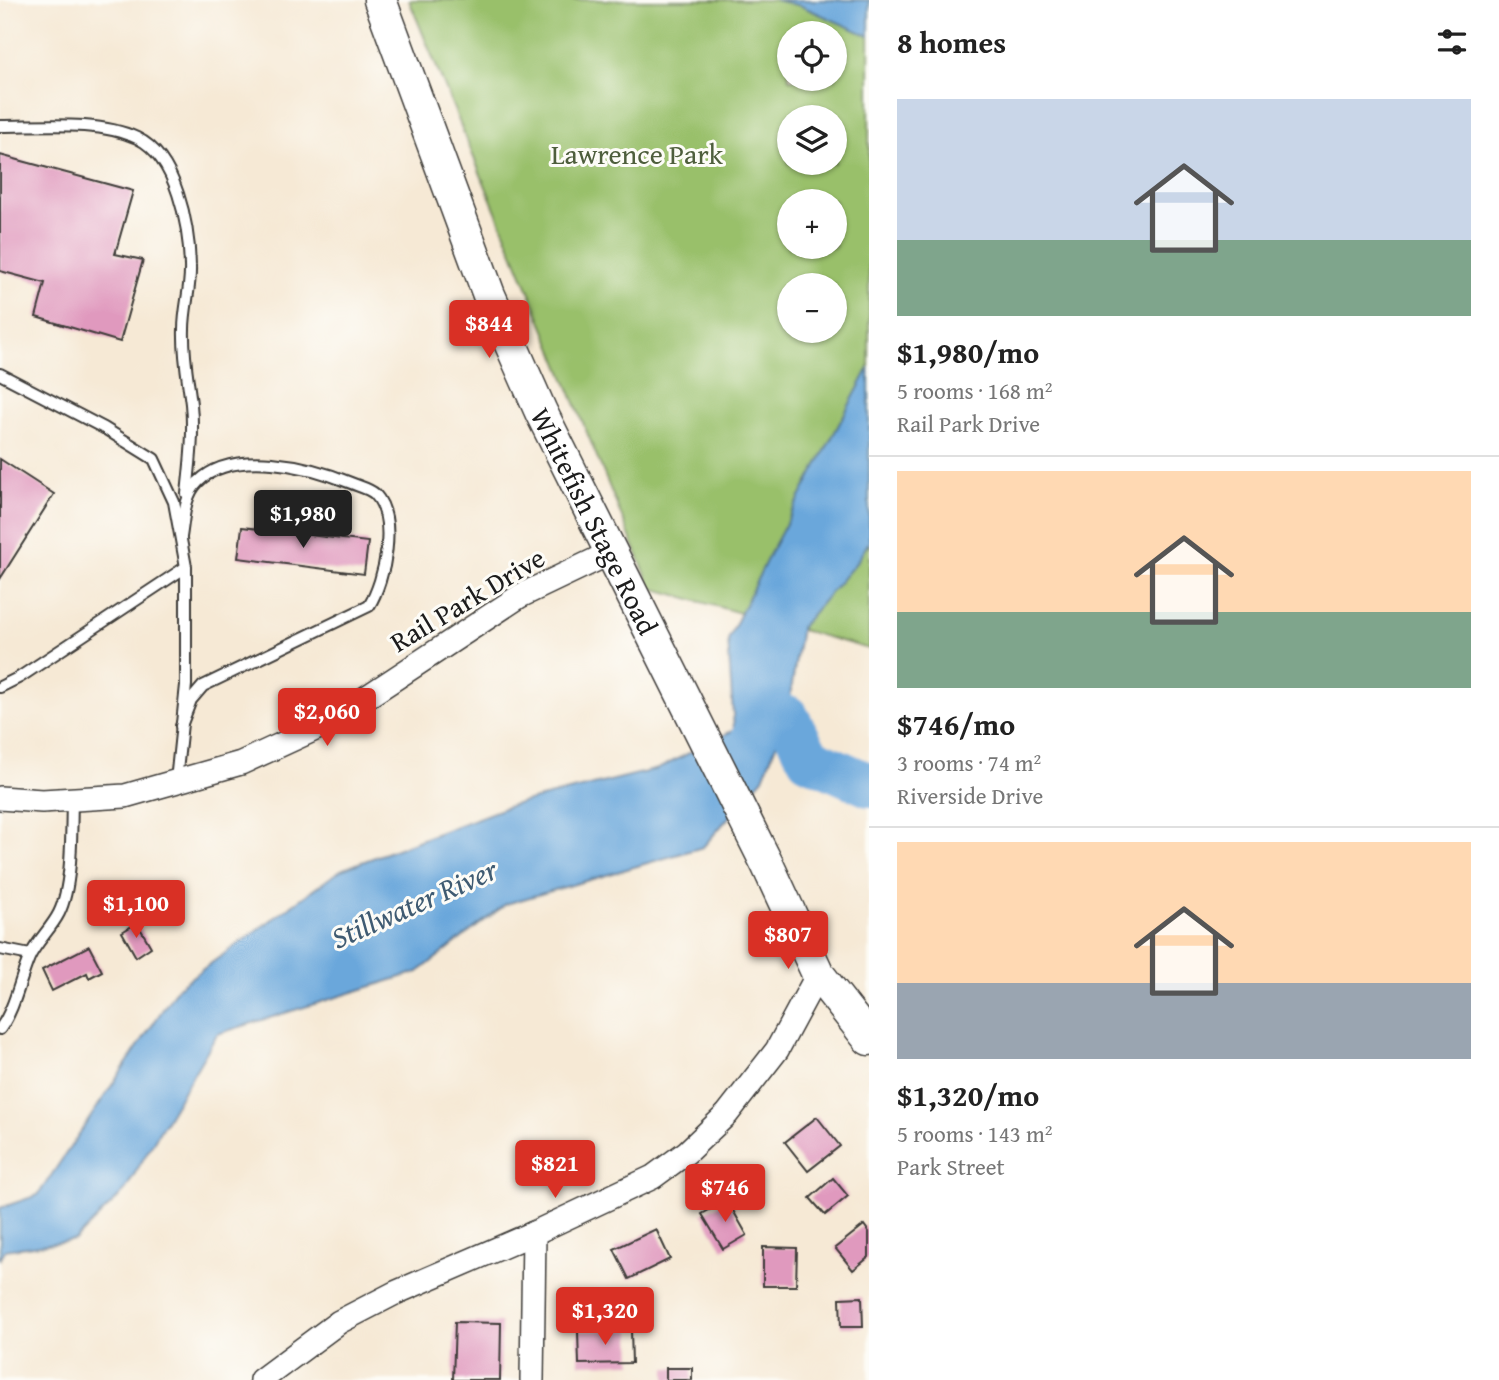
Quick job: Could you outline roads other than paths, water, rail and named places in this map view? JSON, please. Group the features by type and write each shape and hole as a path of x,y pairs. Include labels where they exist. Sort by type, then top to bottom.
{"main road":[{"name":"Whitefish Stage Road","path":"380,0 489,296 541,412 767,864 818,974"},
{"path":"818,974 869,1039"}],"street":[{"name":"Rail Park Drive","path":"0,799 42,802 125,796 241,763 326,724 520,596 610,553"},
{"path":"261,1380 339,1322 394,1293 534,1233 653,1177 708,1134 727,1115 777,1050 818,974"},
{"path":"532,1380 534,1233"}],"lane":[{"path":"0,126 60,125 113,129 140,139 164,162 175,183 186,224 190,266 184,358 191,406 192,446 181,537"},
{"path":"0,366 50,399"},
{"path":"0,374 104,428 154,459 174,502 186,567 186,685 176,781"},
{"path":"181,726 191,699 203,686 369,606 385,569 387,543 385,513 374,493 323,471 289,465 244,463 221,467 197,482 187,500"},
{"path":"0,687 20,677 186,567"},
{"path":"0,1029 9,1017 30,955 61,910 67,877 72,799"},
{"path":"0,949 30,955"}],"water":[{"path":"775,0 869,0 869,36 847,26 847,21 835,21 801,6"},
{"path":"869,368 869,542 856,563 801,627 787,717 763,778 703,847 506,904 418,972 217,1034 124,1192 75,1240 5,1250 0,1260 0,1208 38,1195 178,987 341,870 512,805 658,769 734,730 728,640 766,561"}],"waterway":[{"name":"Stillwater River","path":"749,746 766,712 787,717 809,758 869,785"}],"park label":[{"name":"Lawrence Park","path":"637,153"}]}
